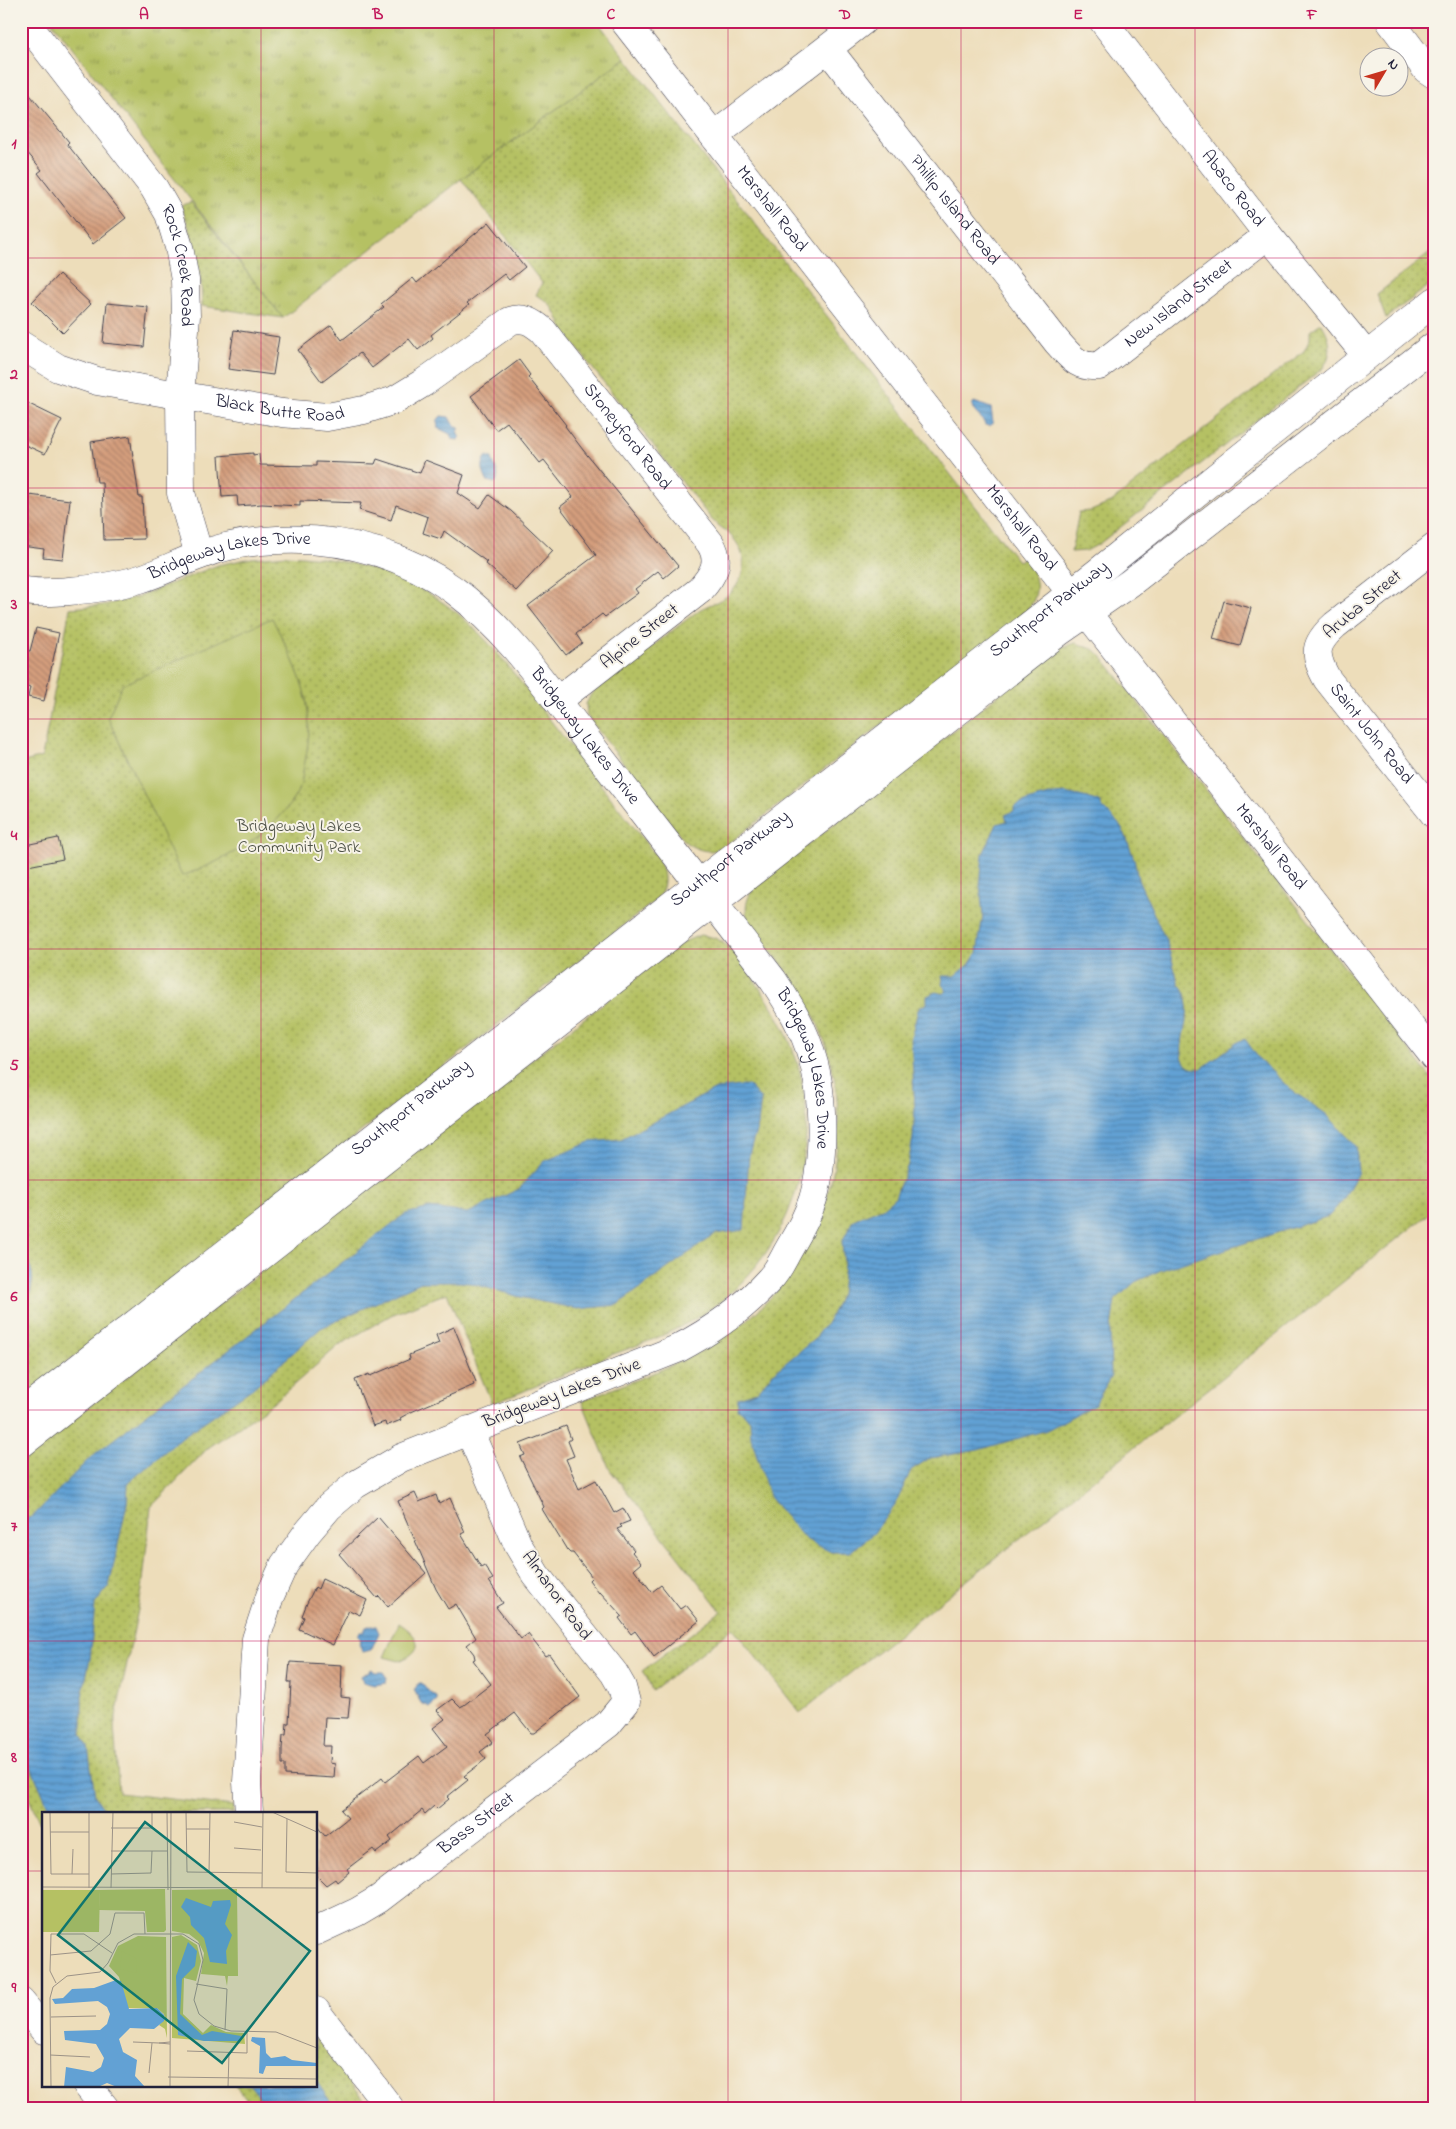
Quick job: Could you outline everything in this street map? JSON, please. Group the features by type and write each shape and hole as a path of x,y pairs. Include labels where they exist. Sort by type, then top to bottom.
{"street":[{"name":"Rock Creek Road","path":"25,21 154,188 169,214 180,247 185,280 186,316 180,396 180,493 198,555"},
{"name":"Marshall Road","path":"624,21 1435,1058"},
{"path":"714,136 863,21"},
{"name":"Abaco Road","path":"1103,21 1268,235 1366,355"},
{"path":"1390,21 1426,69 1435,75"},
{"name":"Phillip Island Road","path":"828,49 1057,342 1075,360 1087,367"},
{"name":"New Island Street","path":"1087,367 1099,366 1268,235"},
{"name":"Southport Parkway","path":"1079,602 1098,572 1435,301"},
{"name":"Black Butte Road","path":"21,345 58,368 97,382 282,413 327,417 364,410 395,400 423,383 505,323 521,319"},
{"name":"Stoneyford Road","path":"521,319 530,321 543,331 710,543 716,555 716,566"},
{"name":"Southport Parkway","path":"21,1444 706,894 1079,602 1130,583 1435,345"},
{"name":"Bridgeway Lakes Drive","path":"21,590 58,592 88,590 139,580 198,555 237,545 274,540 309,539 339,542 392,556 421,570 453,590 483,614 557,701 773,980 792,1008 813,1058 821,1108 821,1158 813,1199 798,1234 772,1278 739,1309 708,1333 677,1349 401,1458 354,1485 329,1507 307,1533 284,1565 270,1596 256,1639 247,1782 249,1812"},
{"name":"Aruba Street","path":"1317,647 1321,639 1336,625 1435,547"},
{"name":"Alpine Street","path":"557,701 700,590 713,574 716,566"},
{"name":"Saint John Road","path":"1317,647 1321,668 1327,679 1435,815"},
{"name":"Southport Parkway","path":"21,1413 706,894"},
{"name":"Almanor Road","path":"469,1430 518,1544 536,1575 614,1673 622,1687 626,1702"},
{"name":"Bass Street","path":"318,1929 357,1912 400,1884 608,1724 626,1702"},
{"path":"21,2002 42,2028"},
{"path":"318,2015 390,2108"},
{"path":"88,2086 105,2108"}],"green space":[{"path":"51,21 597,21 626,58 461,179 283,318"},
{"path":"626,58 1018,561 1024,558 1033,571 1036,585 1034,599 1026,612 723,848 713,851 698,849 684,841 587,716 586,704 591,694 699,610 721,600 731,592 741,578 743,570 742,553 733,538 712,520 565,333 551,306 536,295 542,283 461,179"},
{"path":"191,202 283,318 202,306 201,280 196,255 190,230 181,206"},
{"path":"1435,249 1435,281 1386,318 1377,294"},
{"path":"1321,323 1327,334 1330,346 1326,363 1322,369 1099,544 1086,551 1071,552 1079,512 1091,511 1110,503 1304,351 1310,339 1310,331"},
{"name":"Bridgeway Lakes Community Park","path":"288,555 341,561 390,575 414,585 457,613 487,641 505,662 657,857 662,868 664,884 656,900 21,1398 21,1366 30,1350 31,1341 28,1311 33,1280 29,1263 21,1252 21,763 42,757 70,608 104,605 140,596 218,565 252,558"},
{"path":"272,618 296,668 306,699 309,735 301,785 278,819 264,832 233,853 182,876 108,718 122,685"},
{"path":"1076,643 1095,650 1103,658 1435,1083 1435,1209 800,1713 733,1628 652,1691 642,1671 721,1611 610,1470 582,1401 695,1354 729,1334 764,1305 792,1270 814,1231 829,1189 837,1145 837,1100 829,1056 813,1014 797,986 750,925 746,910 749,895 755,886 1058,648"},
{"path":"700,935 709,936 722,942 738,958 772,1007 783,1027 791,1044 802,1079 805,1098 806,1134 801,1171 786,1217 776,1238 762,1258 730,1293 712,1308 691,1321 652,1340 492,1404 447,1293 391,1315 338,1346 273,1403 208,1448 151,1507 142,1590 114,1726 119,1793 233,1806 233,1812 42,1812 42,1828 21,1780 21,1460 679,944"},
{"path":"399,1623 415,1638 417,1648 408,1657 399,1661 384,1657"},
{"path":"318,2041 371,2108 253,2108 236,2086 318,2086"}],"water":[{"path":"974,402 991,408 993,422 990,426 985,425 974,411 972,405"},
{"path":"441,416 449,417 452,423 460,429 457,431 460,438 458,440 452,439 450,434 438,428 437,421"},
{"path":"487,456 492,458 497,471 498,477 495,483 487,481 484,474 483,465"},
{"path":"1066,793 1101,803 1101,806 1118,823 1125,834 1134,859 1138,879 1167,943 1179,985 1184,989 1187,1013 1182,1040 1182,1057 1185,1064 1191,1068 1201,1069 1239,1041 1245,1039 1259,1059 1291,1090 1326,1114 1356,1146 1358,1172 1344,1198 1329,1216 1161,1270 1135,1282 1115,1300 1110,1334 1111,1376 1095,1404 1047,1430 978,1450 930,1458 911,1470 896,1503 873,1534 850,1552 831,1552 805,1539 770,1498 751,1437 750,1420 743,1412 737,1409 738,1398 757,1392 771,1375 817,1337 820,1330 827,1324 841,1294 844,1264 842,1242 853,1220 882,1208 895,1197 908,1165 913,1138 915,1109 911,1038 918,1010 921,1006 927,1004 927,996 936,992 943,994 947,991 942,984 942,976 955,976 969,965 977,953 983,915 980,886 983,854 997,824 1007,821 1005,815 1014,811 1014,807 1020,804 1033,799"},
{"path":"748,1085 761,1099 758,1125 749,1154 744,1230 715,1234 617,1305 578,1309 524,1298 466,1282 421,1282 321,1328 253,1388 182,1437 128,1483 127,1503 109,1586 95,1604 90,1659 82,1696 82,1734 88,1747 95,1796 105,1812 51,1812 21,1744 21,1522 33,1516 92,1456 405,1214 430,1208 468,1213 519,1189 545,1161 590,1142 621,1139 716,1089"},
{"path":"21,1252 31,1269 32,1282 28,1302 31,1339 29,1352 21,1366"},
{"path":"376,1626 379,1633 371,1650 363,1652 359,1644 361,1640 358,1635 360,1632 364,1632 366,1627"},
{"path":"372,1669 375,1672 383,1672 387,1678 386,1683 374,1685 363,1682 361,1676"},
{"path":"419,1683 422,1683 430,1693 437,1697 437,1701 430,1707 421,1703 414,1690"},
{"path":"318,2084 335,2108 268,2108 251,2086 318,2086"}],"building":[{"path":"21,84 69,142 67,144 126,218 93,244 38,173 42,170 21,145"},
{"path":"489,222 525,267 509,280 504,274 467,303 469,305 431,335 433,338 418,350 409,339 372,368 360,353 322,382 298,350 331,325 342,340 384,307 381,304 413,278 417,283"},
{"path":"59,274 91,304 63,333 32,302"},
{"path":"107,303 148,307 144,347 103,343"},
{"path":"234,330 279,337 273,375 228,369"},
{"path":"519,360 530,375 528,377 583,450 678,566 664,578 658,571 635,589 638,593 605,617 602,614 576,634 582,643 566,655 528,606 596,555 560,507 573,497 544,460 540,463 507,422 496,430 471,396"},
{"path":"21,400 62,420 45,454 21,443"},
{"path":"130,436 139,497 142,497 144,539 104,540 102,482 97,482 91,442"},
{"path":"253,453 253,455 259,454 260,465 316,466 316,462 375,464 377,459 420,473 425,460 464,475 458,493 480,508 489,495 511,511 553,551 516,591 485,563 487,562 444,531 441,539 423,533 428,517 396,505 391,520 359,510 361,503 300,501 300,506 262,504 238,506 237,496 222,497 219,456"},
{"path":"29,495 70,500 63,559 43,557 44,549 21,546 21,510 27,511"},
{"path":"1224,601 1251,608 1240,646 1213,639"},
{"path":"36,628 59,633 44,701 28,697 30,687 21,685 21,649 30,651"},
{"path":"58,838 63,859 23,867 21,846"},
{"path":"454,1327 476,1382 473,1383 474,1385 411,1412 400,1418 401,1420 386,1426 385,1422 373,1426 355,1380 369,1374 370,1376 410,1359 409,1355 439,1343 436,1335"},
{"path":"566,1426 571,1439 568,1441 574,1456 566,1459 579,1489 596,1480 614,1513 623,1508 630,1521 620,1525 622,1527 617,1529 634,1550 632,1552 641,1563 634,1569 652,1592 661,1585 680,1609 686,1605 699,1621 654,1657 635,1631 631,1634 619,1618 622,1616 599,1593 589,1580 592,1577 573,1553 567,1550 542,1509 544,1507 520,1457 525,1455 520,1444"},
{"path":"415,1493 419,1502 436,1495 439,1504 450,1498 465,1532 461,1534 481,1567 484,1565 493,1579 489,1581 503,1603 496,1607 521,1639 528,1634 545,1656 549,1654 580,1697 534,1733 531,1733 515,1713 487,1734 493,1742 480,1752 486,1759 464,1776 468,1780 447,1797 449,1799 437,1809 434,1806 425,1814 422,1810 389,1837 392,1841 376,1853 373,1849 347,1869 349,1872 337,1882 335,1879 326,1885 318,1877 318,1827 325,1836 348,1818 341,1810 382,1778 385,1782 419,1756 424,1763 447,1746 433,1728 445,1719 437,1710 452,1699 460,1707 491,1684 473,1660 475,1659 474,1654 467,1645 476,1638 456,1604 448,1609 436,1589 398,1501"},
{"path":"378,1517 426,1573 388,1607 379,1596 377,1598 339,1554"},
{"path":"322,1579 367,1600 360,1615 349,1610 333,1645 299,1629 307,1603 315,1587 318,1589"},
{"path":"290,1662 342,1665 341,1697 350,1698 348,1718 325,1717 323,1746 331,1746 330,1763 335,1764 334,1778 285,1775 285,1764 282,1764 282,1749 283,1735 286,1735 287,1723 289,1723 291,1682 288,1682"}]}
